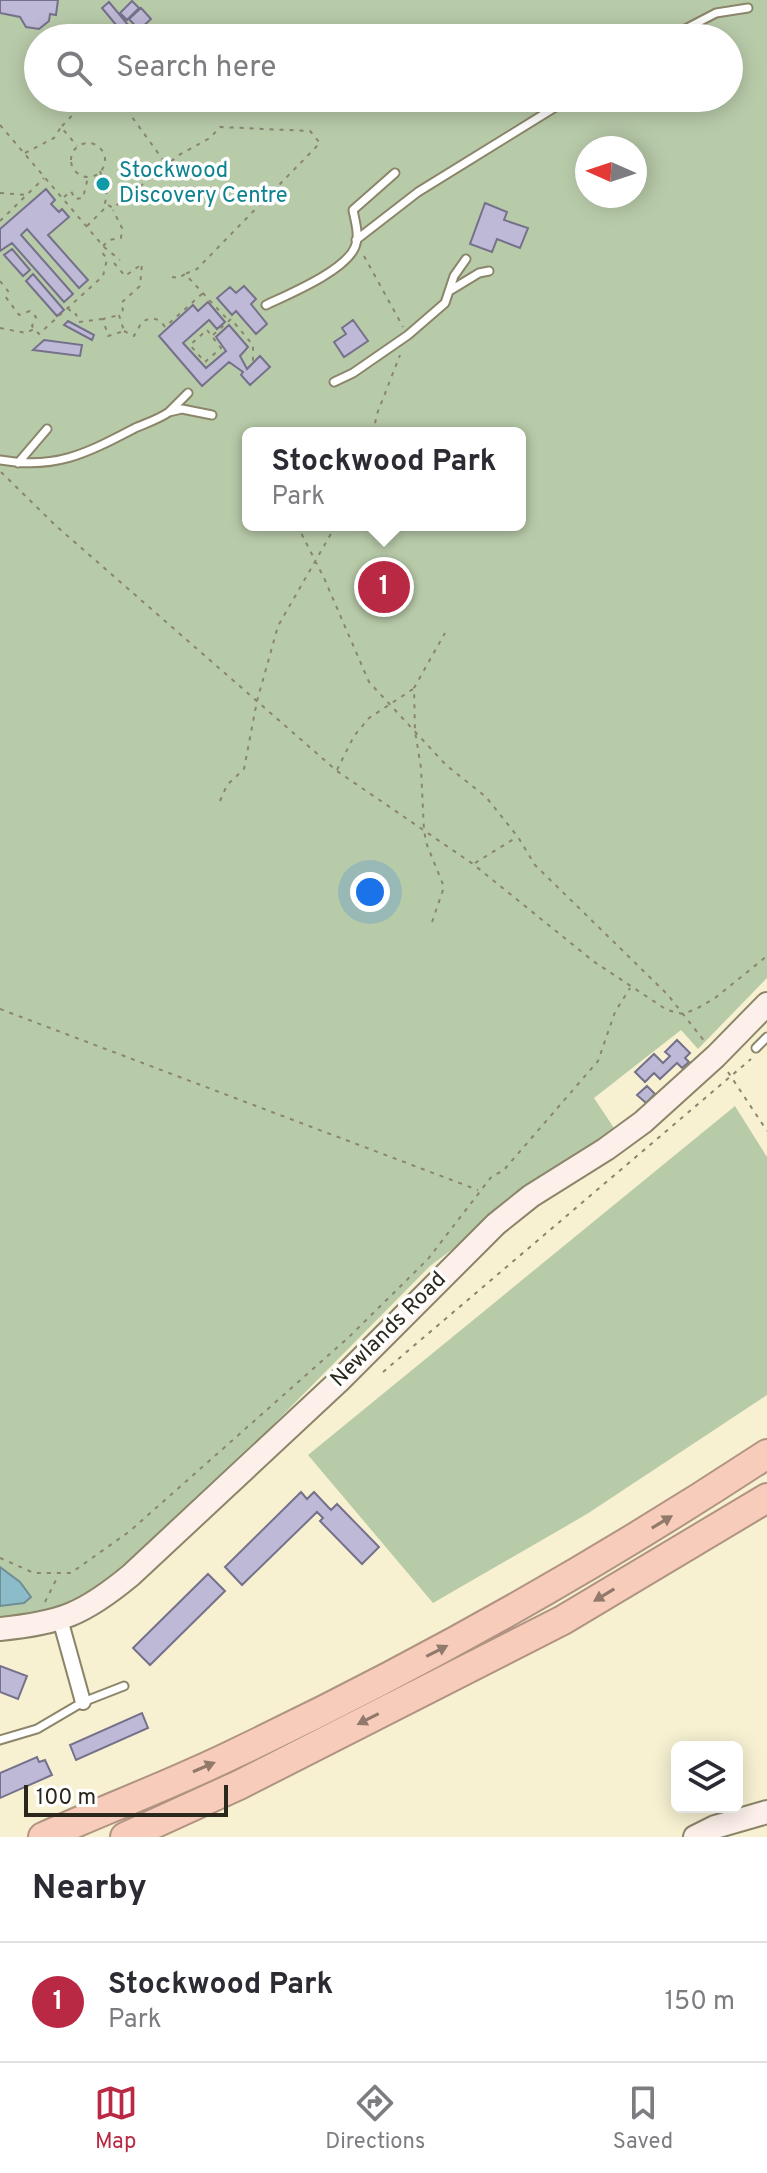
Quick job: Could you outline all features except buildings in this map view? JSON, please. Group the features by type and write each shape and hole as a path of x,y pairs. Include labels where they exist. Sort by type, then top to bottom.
{"highway":[{"path":"43,1837 237,1753 452,1643 663,1522 767,1454"},
{"path":"125,1837 239,1785 563,1620 767,1498"}],"main road":[{"name":"Newlands Road","path":"0,1629 52,1621 100,1600 131,1575 349,1371 496,1224 531,1196 643,1122 716,1056 767,1004"},
{"path":"695,1837 715,1827 767,1812"}],"street":[{"path":"52,1621 83,1702"}],"lane":[{"path":"695,24 716,13 748,8"},
{"path":"356,240 418,192 547,112"},
{"path":"266,305 329,273 355,248 353,210 395,173"},
{"path":"334,382 353,373 408,335 445,303 454,276 466,259"},
{"path":"451,290 479,273 489,271"},
{"path":"169,412 188,393"},
{"path":"0,460 52,463 80,456 169,412 182,409 212,415"},
{"path":"18,463 47,429"},
{"path":"756,1048 767,1037"},
{"path":"0,1740 37,1729 83,1702 124,1686"}],"path":[{"path":"24,154 54,138 75,112"},
{"path":"131,112 166,165"},
{"path":"0,125 103,246 120,260 107,259 101,251"},
{"path":"61,127 77,146"},
{"path":"113,208 179,155 210,138 220,127 310,131 320,143 197,269 179,278 172,277"},
{"path":"92,143 99,146 105,160 100,171 88,177 76,173 72,167 72,152 77,146 92,143"},
{"path":"100,171 107,195 103,208"},
{"path":"0,221 45,177"},
{"path":"65,186 75,199 83,198 88,177"},
{"path":"63,198 71,191"},
{"path":"0,193 29,195"},
{"path":"87,226 103,208 108,205 113,208 123,233 121,238 109,240 103,246"},
{"path":"356,240 377,285 408,335 374,427"},
{"path":"0,281 8,291 5,296 19,315 30,311 36,317 32,326 39,334 103,276 107,259"},
{"path":"68,308 76,314 79,322 119,315 123,310 121,303 140,286 142,264 125,276 114,263"},
{"path":"185,274 253,345 253,363"},
{"path":"103,319 108,336 124,331 134,336 142,322 152,318 158,319 165,327 203,293"},
{"path":"119,315 124,331"},
{"path":"212,336 229,321"},
{"path":"0,328 26,333 34,329"},
{"path":"207,330 212,336 221,348 205,362 190,345 207,330"},
{"path":"0,472 55,525 337,771 473,864 593,961 667,1010 683,1014 715,998 767,956"},
{"path":"300,531 369,682 446,765 486,797 518,837 535,865 668,995 716,1056 767,1131"},
{"path":"220,801 227,785 244,769 257,701 278,626 333,531"},
{"path":"337,771 354,736 369,718 414,688 445,633"},
{"path":"414,688 424,831 444,887 432,922"},
{"path":"473,864 518,837"},
{"path":"0,1558 34,1573 71,1573 130,1531 338,1347 428,1259 479,1191 492,1176 503,1171 598,1061 615,1012 631,987"},
{"path":"0,1009 479,1191"},
{"path":"383,1372 751,1061 756,1048"},
{"path":"52,1621 46,1598 58,1575"}],"green space":[{"path":"0,0 767,0 767,978 698,1049 681,1030 594,1098 614,1128 430,1266 184,1515 64,1613 0,1619"},
{"path":"735,1106 767,1157 767,1395 587,1514 433,1603 308,1455"}],"water":[{"path":"0,1567 20,1582 31,1597 24,1603 0,1606"}],"place":[{"name":"Stockwood Discovery Centre","path":"103,184"},
{"name":"Stockwood Park","path":"384,587"}]}
